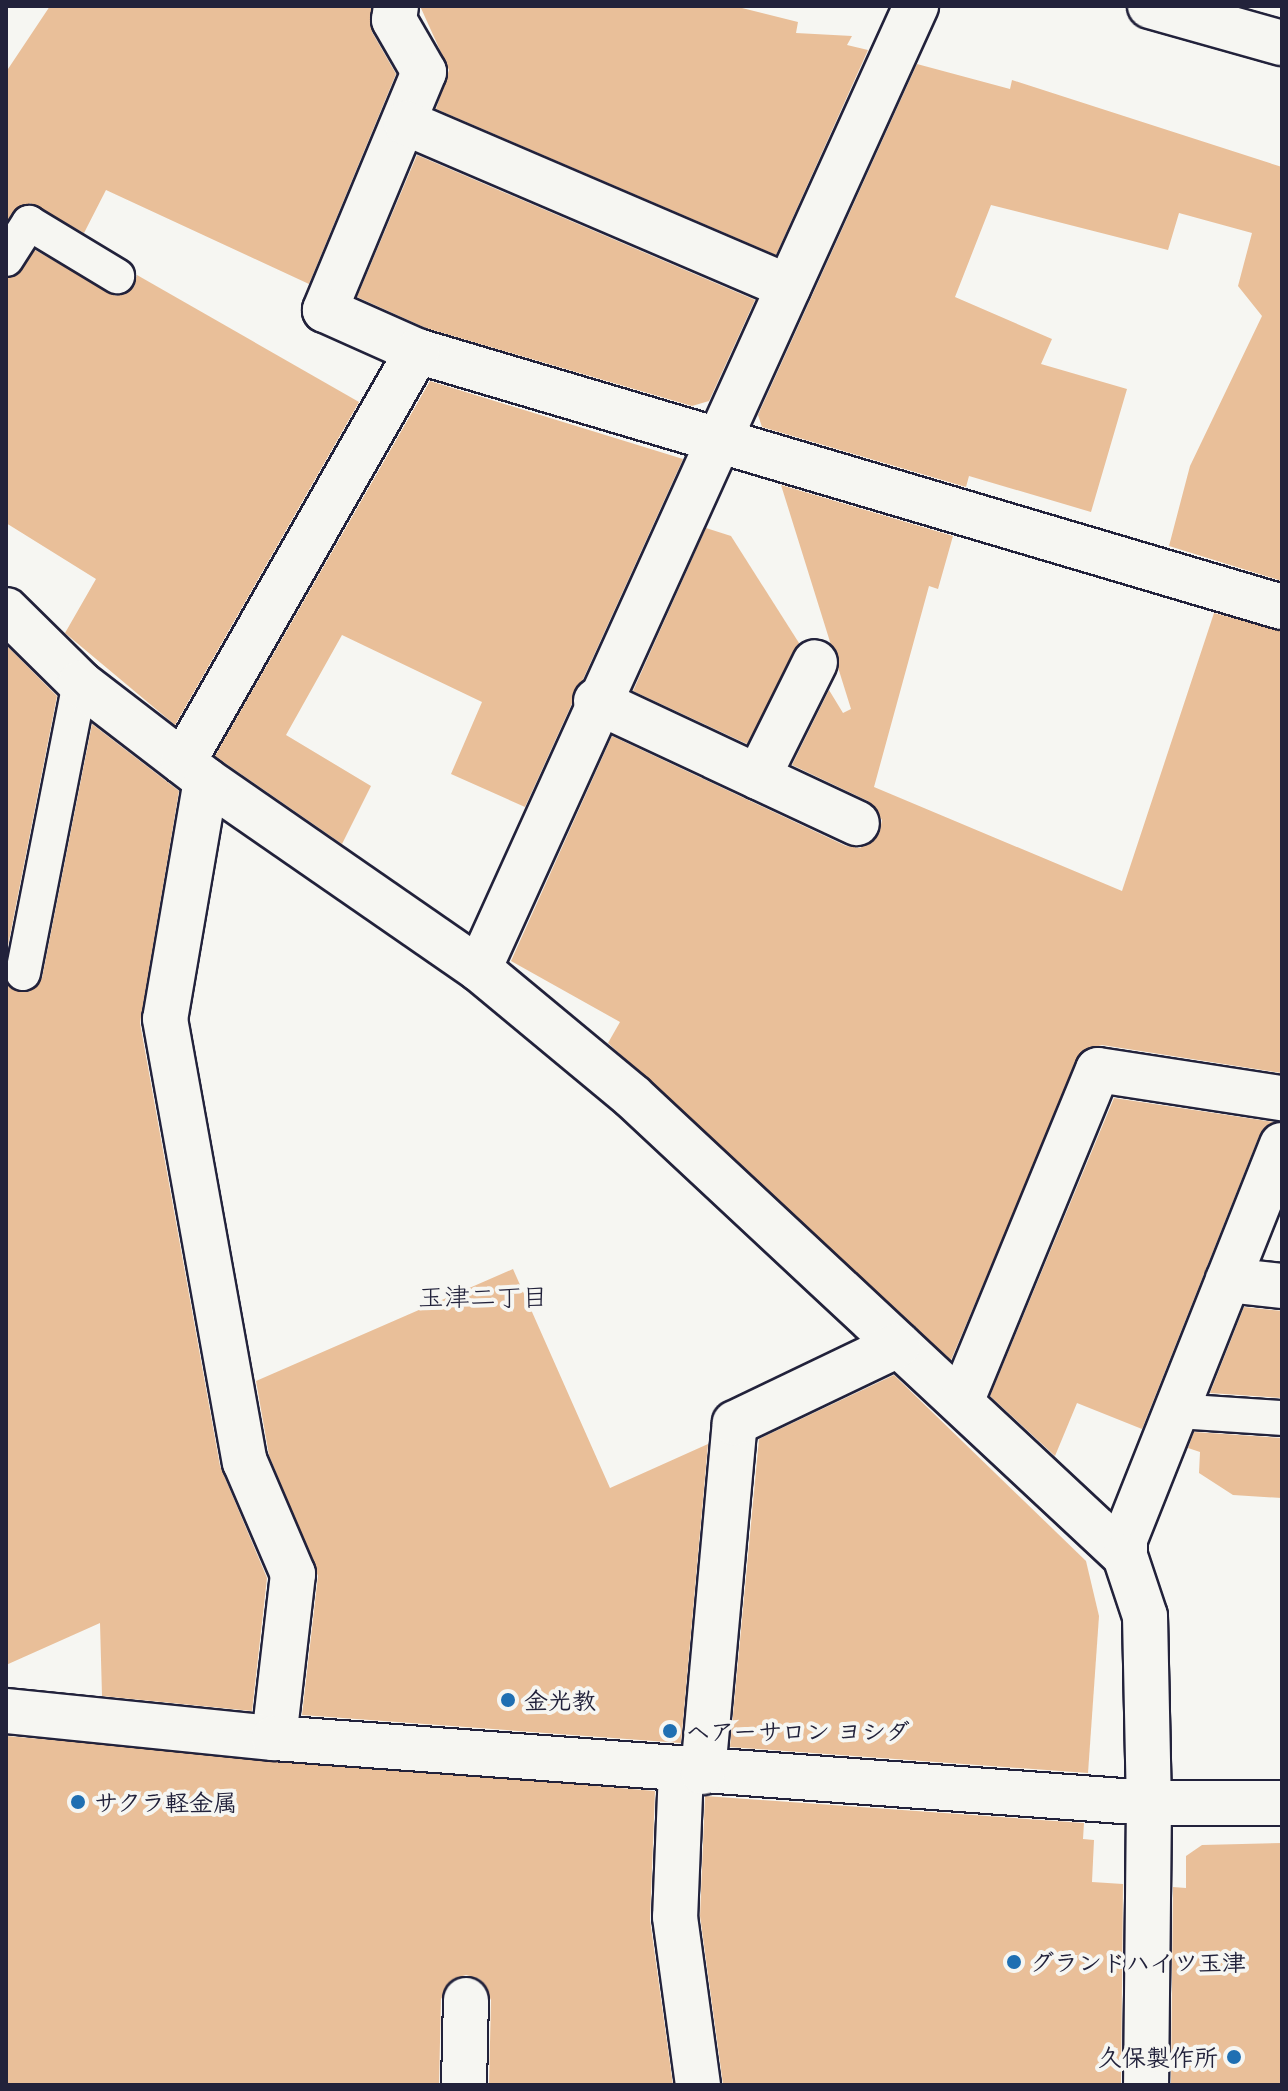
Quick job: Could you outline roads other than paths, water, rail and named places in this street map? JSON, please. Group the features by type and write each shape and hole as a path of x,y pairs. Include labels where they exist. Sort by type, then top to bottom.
{"street":[{"path":"396,6 394,20 424,72 406,123 325,310 417,351 1282,607"},
{"path":"479,969 596,701 916,6"},
{"path":"1150,6 1282,43"},
{"path":"406,123 788,287"},
{"path":"274,1738 293,1574 245,1462 165,1019 194,771 417,351"},
{"path":"6,610 80,683 194,771 479,969 632,1096 1125,1556"},
{"path":"758,777 815,662"},
{"path":"596,701 857,823"},
{"path":"961,1402 1098,1070 1282,1098"},
{"path":"1146,2085 1149,1803 1145,1616 1125,1556 1125,1539 1282,1145"},
{"path":"1228,1280 1282,1286"},
{"path":"698,2085 675,1917 735,1423 898,1345"},
{"path":"6,1711 274,1738 692,1771 1149,1803 1282,1803"},
{"path":"464,2085 466,2000"}],"lane":[{"path":"6,259 29,223 117,276"},
{"path":"23,973 80,683"},
{"path":"1176,1411 1282,1418"}],"place":[{"name":"金光教","path":"508,1700"},
{"name":"ヘアーサロン ヨシダ","path":"670,1731"},
{"name":"サクラ軽金属","path":"78,1802"},
{"name":"グランドハイツ玉津","path":"1014,1962"},
{"name":"久保製作所","path":"1234,2057"}],"district":[{"name":"玉津二丁目","path":"483,1296"}]}
